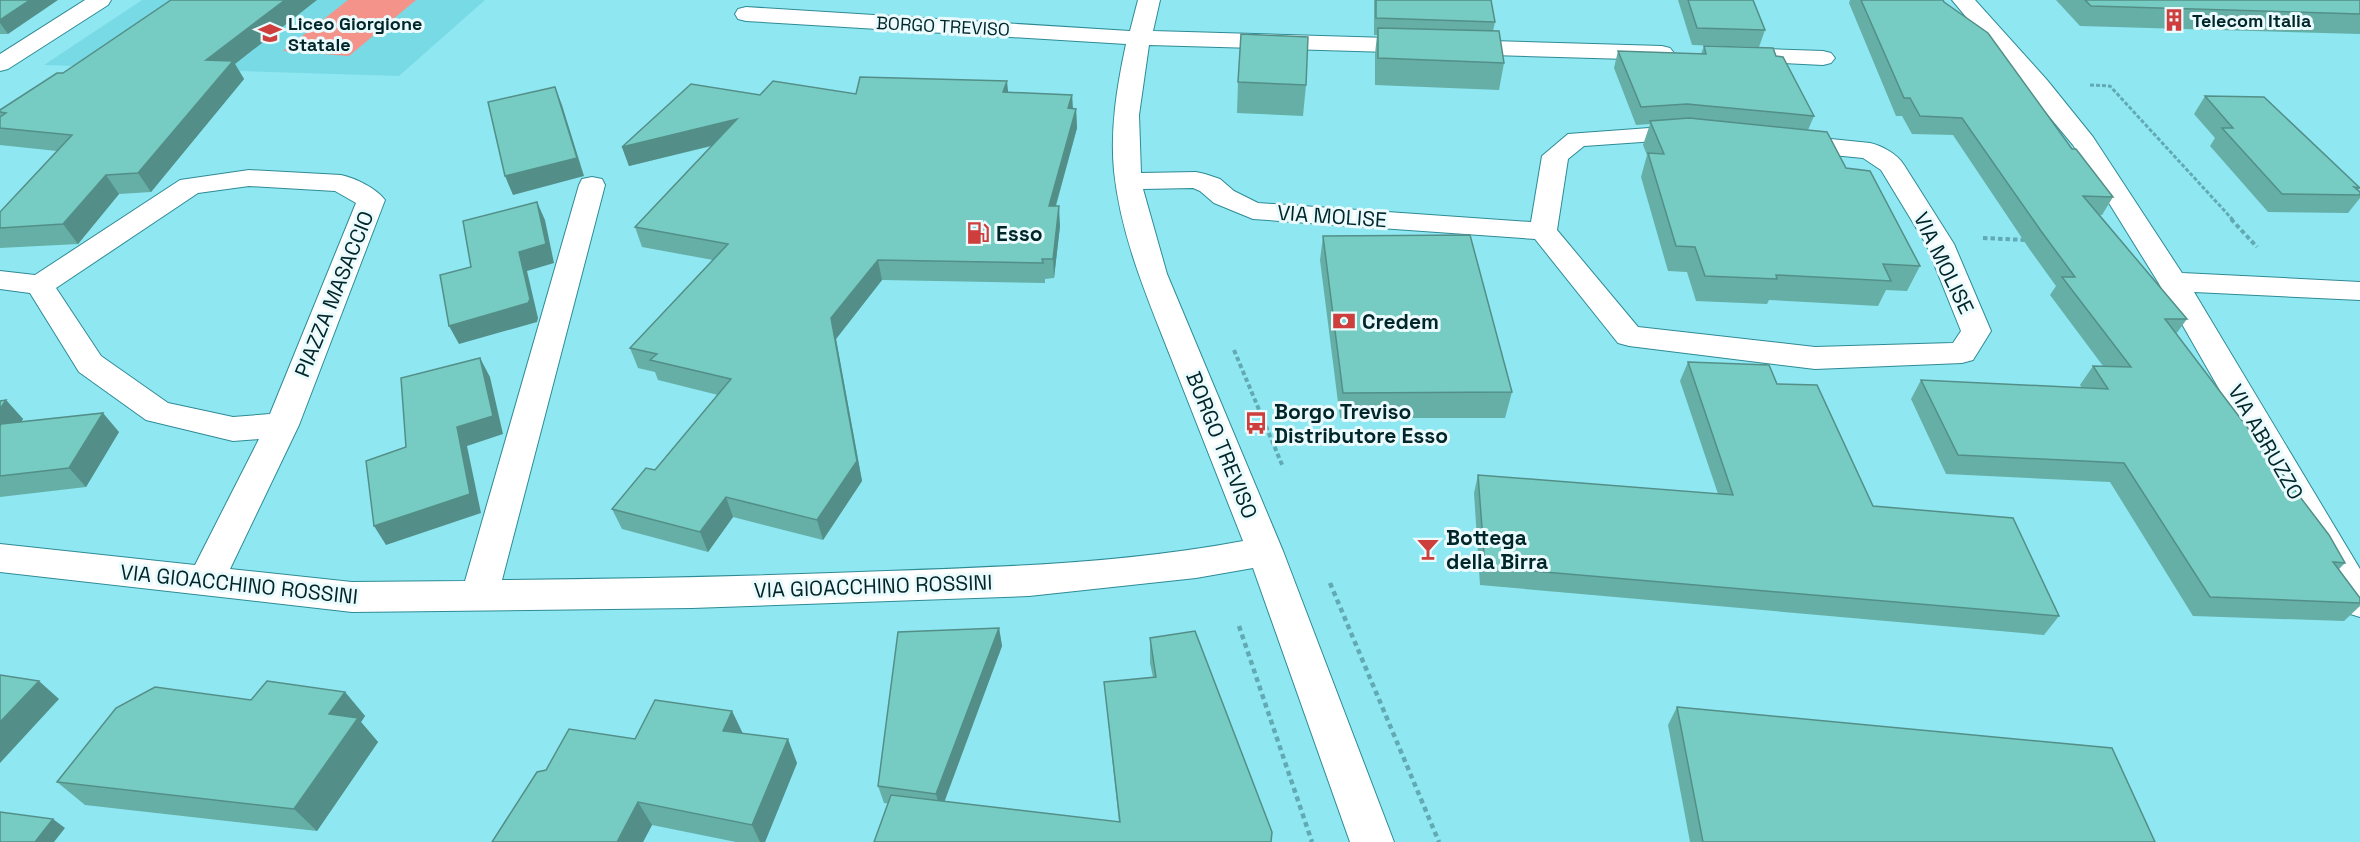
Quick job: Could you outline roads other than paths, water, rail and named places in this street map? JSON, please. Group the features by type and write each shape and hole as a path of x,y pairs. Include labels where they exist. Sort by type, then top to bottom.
{"street":[{"path":"0,64 100,0"},
{"name":"BORGO TREVISO","path":"1149,0 1129,93 1126,130 1129,181 1137,228 1152,274 1265,551 1372,842"},
{"name":"VIA ABRUZZO","path":"1964,0 2084,142 2172,282 2360,602"},
{"name":"BORGO TREVISO","path":"746,15 1139,38 1690,54"},
{"path":"1714,55 1822,58"},
{"path":"1543,231 1555,156 1577,139 1681,132 1716,135"},
{"name":"VIA MOLISE","path":"1129,181 1196,180 1210,185 1224,197 1253,211 1543,231 1629,336 1815,358 1962,353 1976,331 1934,236 1891,165 1870,151 1764,140"},
{"name":"PIAZZA MASACCIO","path":"40,285 190,186 249,178 341,183 370,200 282,425 204,582"},
{"path":"479,596 592,185"},
{"path":"0,280 40,285 90,364 158,412 233,429 282,425"},
{"path":"2172,282 2360,291"},
{"name":"VIA GIOACCHINO ROSSINI","path":"0,558 352,597 692,593 1029,580 1196,564 1265,551"}],"place":[{"name":"Telecom Italia","path":"2174,20"},
{"name":"Liceo Giorgione Statale","path":"270,33"},
{"name":"Esso","path":"978,233"},
{"name":"Credem","path":"1344,321"},
{"name":"Borgo Treviso Distributore Esso","path":"1256,423"},
{"name":"Bottega della Birra","path":"1428,549"}]}
